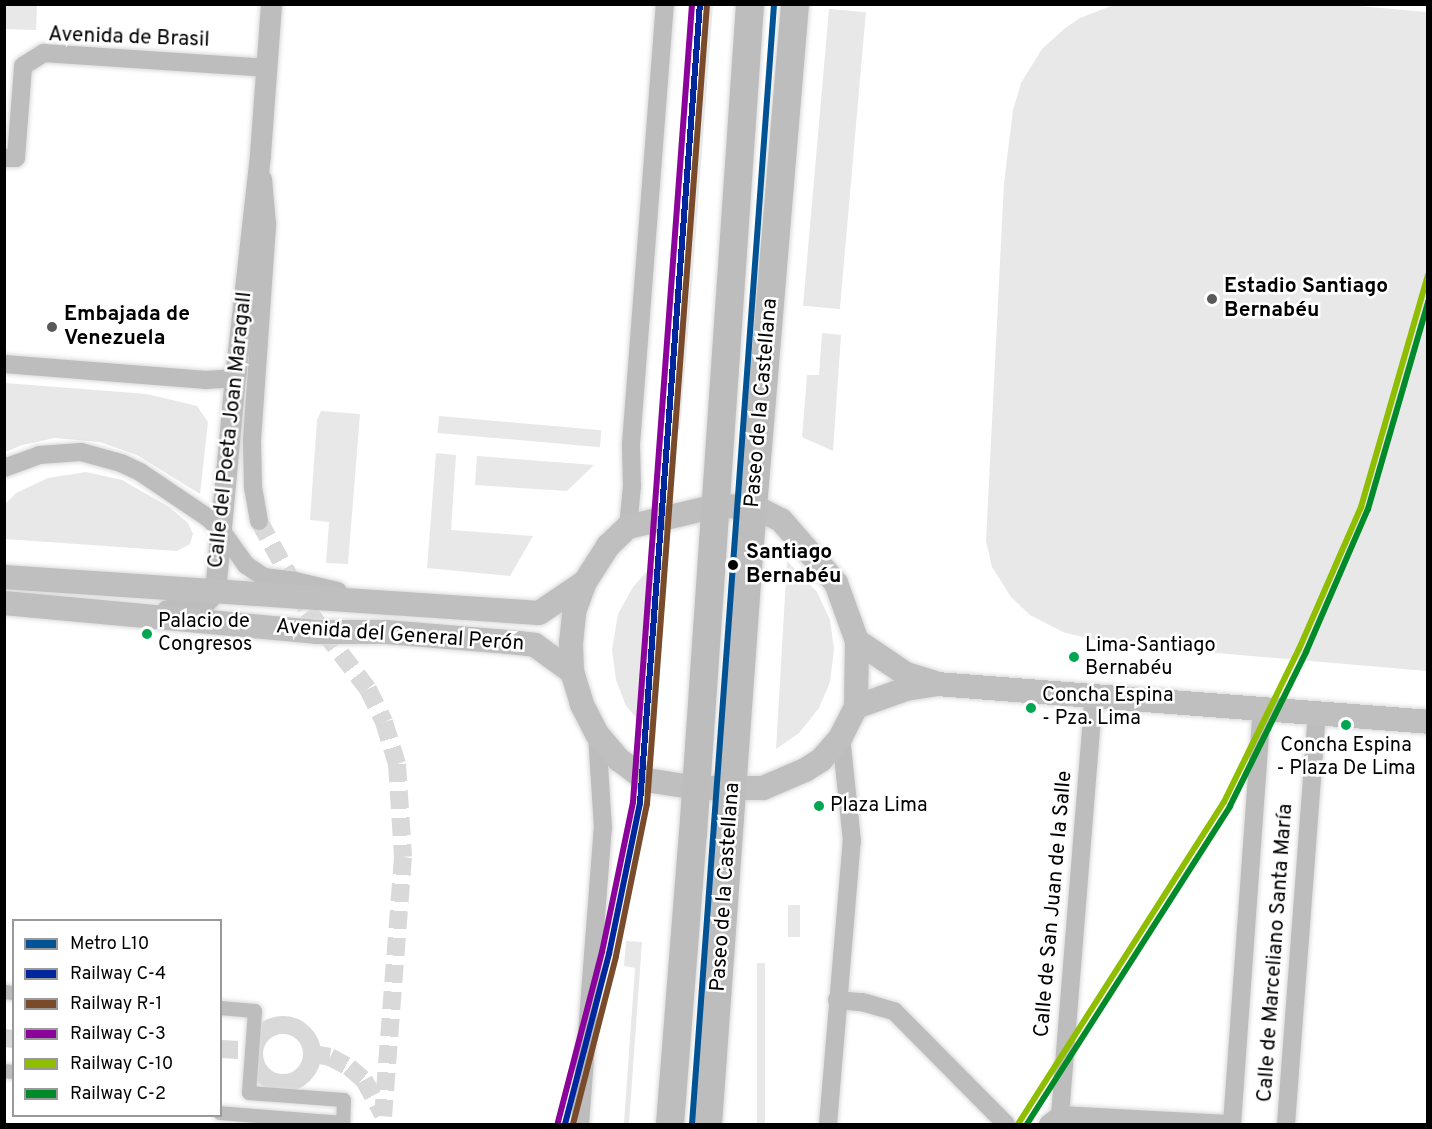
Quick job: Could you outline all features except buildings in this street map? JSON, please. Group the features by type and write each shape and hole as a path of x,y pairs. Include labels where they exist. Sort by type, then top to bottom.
{"highway":[{"name":"Paseo de la Castellana","path":"670,1125 697,788 750,4"},
{"name":"Paseo de la Castellana","path":"708,1125 748,555 755,507 795,4"}],"main road":[{"path":"716,506 755,507 781,520 836,583 857,641 856,706 841,737 821,760 795,777 762,788 697,788 646,780 619,760 597,734 582,704 572,672 571,643 574,612 585,582 608,546 628,527 716,506"},
{"name":"Avenida del General Perón","path":"4,577 214,593 372,600 539,613 585,582"},
{"name":"Avenida del General Perón","path":"4,603 316,632 386,632 535,645 572,672"},
{"path":"857,641 906,674 938,684 1428,722"},
{"path":"856,706 906,689 938,684"}],"street":[{"name":"Calle del Poeta Joan Maragall","path":"107,614 141,609 193,610 209,600 214,593 260,154 271,4"},
{"path":"628,527 632,486 631,444 664,4"},
{"name":"Avenida de Brasil","path":"4,158 16,158 23,66 44,53 267,68"},
{"name":"Calle del Poeta Joan Maragall","path":"259,521 252,464 267,224 260,154"},
{"path":"4,364 206,380 235,378"},
{"name":"Avenida del General Perón","path":"4,468 39,455 81,452 101,456 140,472 207,517 222,530 246,565 264,577 295,581 372,600"},
{"name":"Calle de San Juan de la Salle","path":"1054,1120 1094,696"},
{"path":"1232,1125 1262,709"},
{"name":"Calle de Marceliano Santa María","path":"1286,1125 1317,713"},
{"path":"580,1125 603,828 597,734"},
{"path":"828,1125 852,841 841,737"},
{"path":"837,1000 862,1002 894,1011 1006,1125"},
{"path":"222,1008 255,1011 249,1093 344,1100 343,1123 222,1113"},
{"path":"1054,1120 1224,1125"}],"shaded area":[{"path":"5,4 37,5 36,30 4,29"},
{"name":"Estadio Santiago Bernabéu","path":"1335,4 1427,12 1427,671 1146,647 1102,642 1063,632 1030,615 1011,597 992,567 986,541 1004,183 1013,110 1021,83 1042,49 1064,29 1080,18 1111,6"},
{"path":"709,5 713,5 691,297 680,429 674,432 692,208 686,207 687,182 695,182"},
{"path":"829,9 866,12 840,309 803,306"},
{"path":"822,333 841,335 833,451 802,437 807,375 819,375"},
{"path":"5,383 147,394 197,406 208,422 200,494 137,455 100,442 55,438 22,445 5,452"},
{"path":"321,411 360,414 348,564 326,563 329,522 310,520 317,420"},
{"path":"439,416 601,430 600,447 438,433"},
{"path":"436,453 456,455 451,530 533,536 510,576 427,568"},
{"path":"477,456 594,465 567,491 475,485"},
{"path":"86,472 122,480 169,507 188,523 193,534 190,544 177,551 5,539 5,504 16,493 48,478"},
{"path":"668,556 655,739 626,706 616,680 612,650 618,614 633,587 649,569"},
{"path":"787,561 817,592 830,620 834,649 830,682 819,708 799,733 776,749"},
{"path":"788,905 800,905 800,937 788,937"},
{"path":"626,941 642,942 629,1124 613,1124 624,1123 635,968 624,966"},
{"path":"757,963 765,963 765,1124 757,1124"}],"tunnel":[{"path":"259,521 308,611 368,689 384,722 397,764 403,857 383,1116"},
{"path":"283,1025 294,1027 307,1038 312,1054 310,1065 299,1078 283,1083 272,1081 259,1070 254,1054 256,1043 267,1030 283,1025"},
{"path":"4,1038 12,1039"},
{"path":"222,1049 254,1051"},
{"path":"313,1054 330,1057 349,1067 364,1080 383,1114"}],"metro line":[{"name":"L10","path":"692,1124 774,4"}],"rail line":[{"name":"C-3","path":"558,1122 602,952 633,802 692,4"},
{"name":"C-4","path":"565,1124 609,954 640,803 700,4"},
{"name":"R-1","path":"573,1124 616,956 647,804 707,5"},
{"name":"C-10","path":"1018,1124 1224,802 1299,649 1361,507 1428,275"},
{"name":"C-2","path":"1027,1124 1230,806 1306,652 1368,509 1428,302"}],"place":[{"name":"Estadio Santiago Bernabéu","path":"1212,299"},
{"name":"Embajada de Venezuela","path":"52,327"},
{"name":"Santiago Bernabéu","path":"733,565"},
{"name":"Palacio de Congresos","path":"147,634"},
{"name":"Lima-Santiago Bernabéu","path":"1074,657"},
{"name":"Concha Espina - Pza. Lima","path":"1031,708"},
{"name":"Concha Espina - Plaza De Lima","path":"1346,725"},
{"name":"Plaza Lima","path":"819,806"}]}
